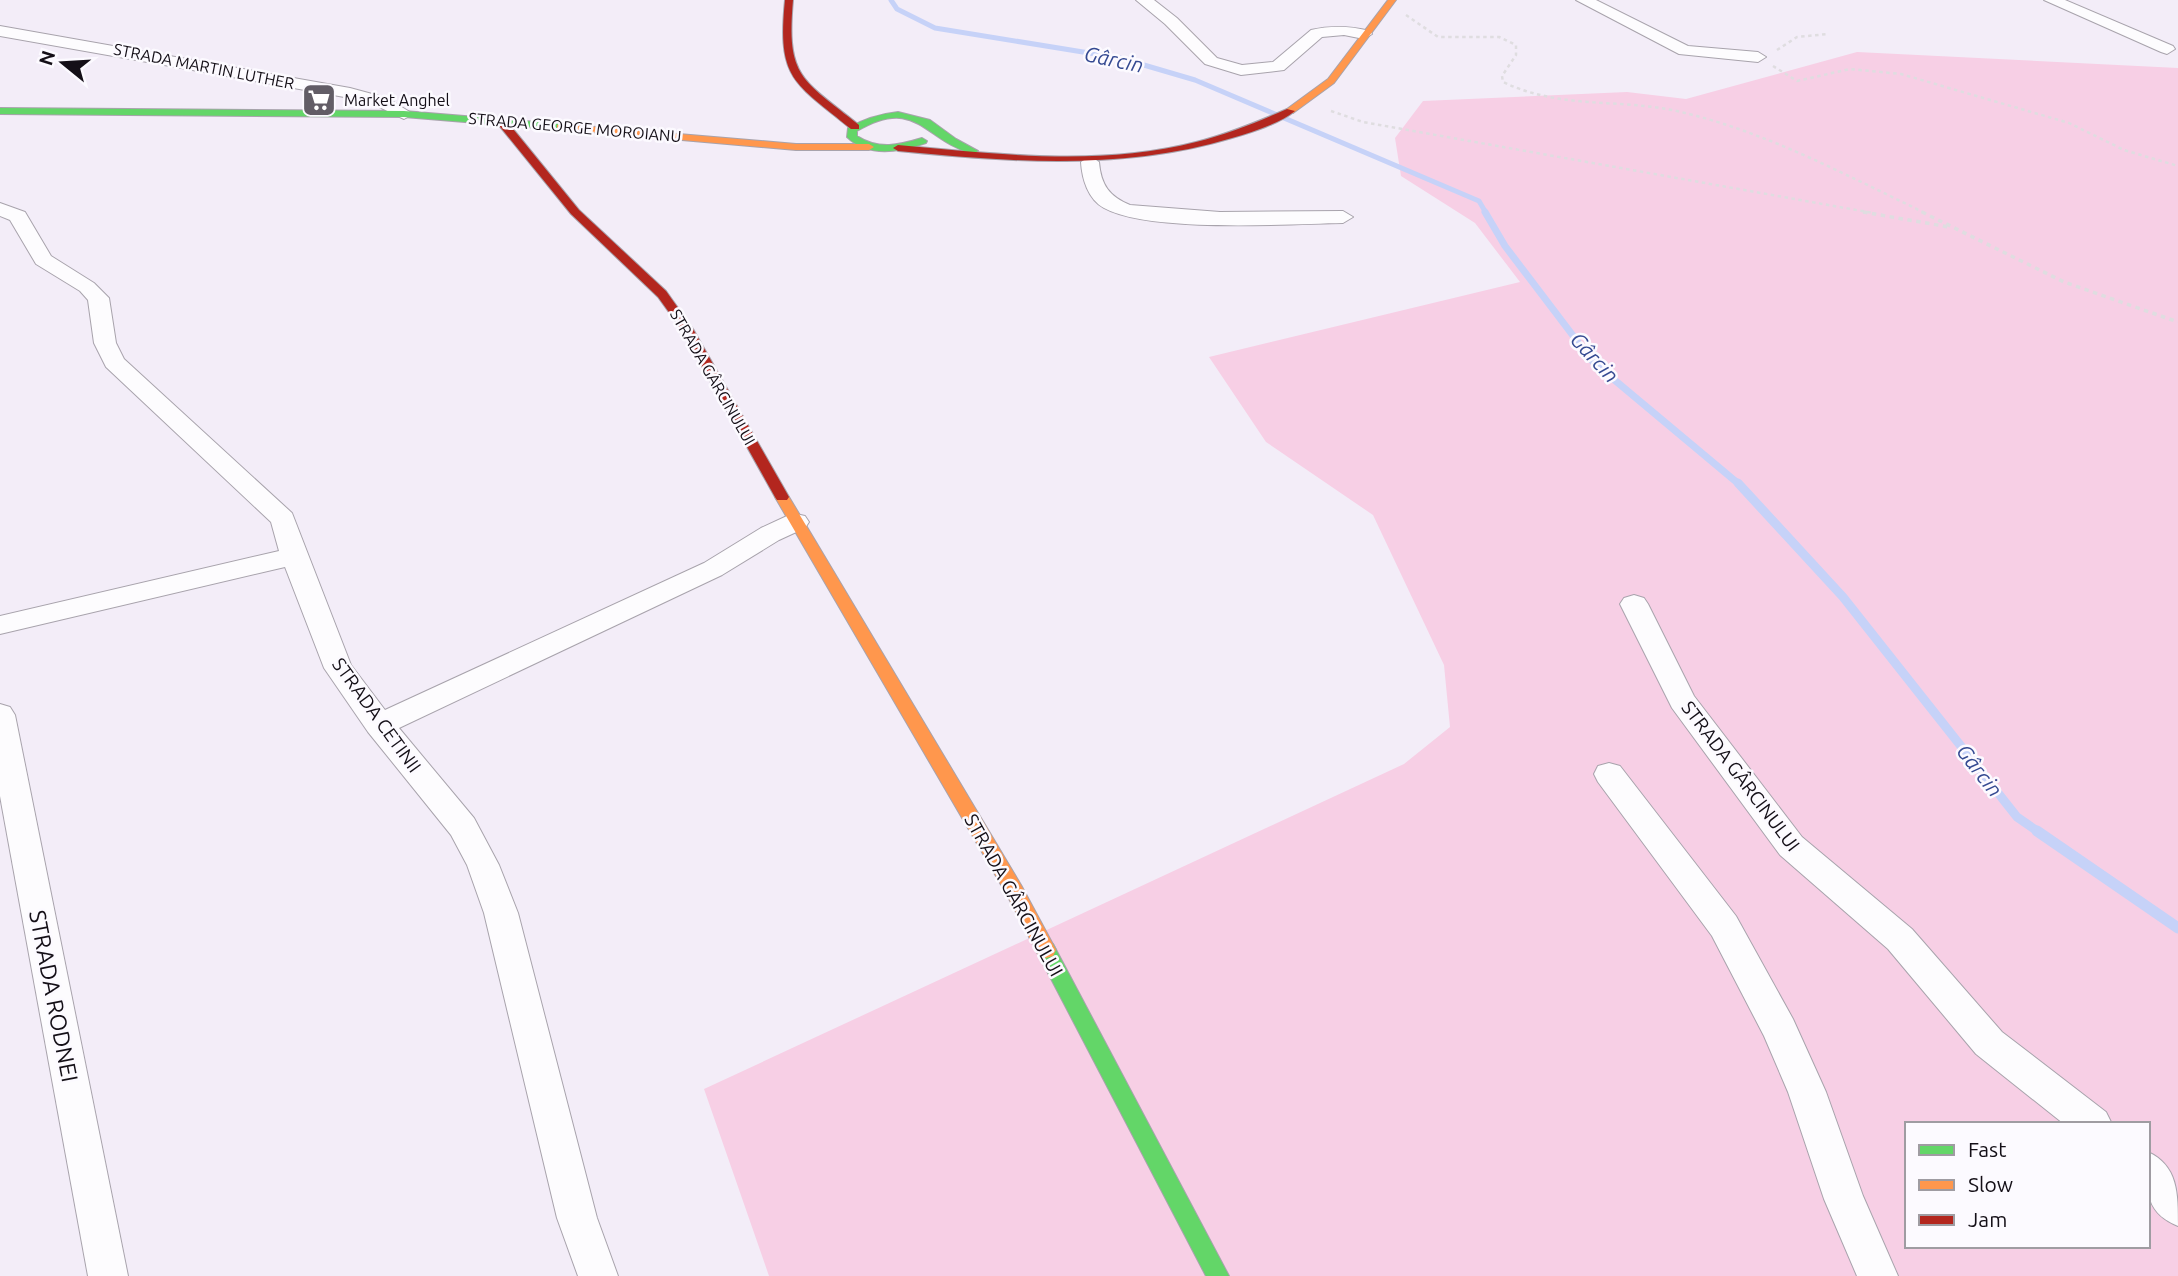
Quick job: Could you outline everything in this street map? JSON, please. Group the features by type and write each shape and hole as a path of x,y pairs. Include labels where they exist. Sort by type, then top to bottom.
{"main road":[{"path":"789,0 783,36 786,59 798,80 854,129 852,137 869,147"},
{"path":"898,148 1023,161 1090,162 1156,157 1219,140 1256,127 1308,100 1331,81 1388,4"},
{"path":"816,97 854,108 924,121 950,143 1023,161"},
{"name":"STRADA GEORGE MOROIANU","path":"0,111 404,114 821,149 898,148"},
{"name":"STRADA GEORGE MOROIANU","path":"772,145 854,129 869,119 902,115"},
{"name":"STRADA GÂRCINULUI","path":"501,121 575,212 662,294 675,310 796,522 1014,890 1218,1276"},
{"path":"898,148 923,141 929,135 930,127"}],"street":[{"path":"1144,0 1171,21 1211,61 1241,70 1278,66 1317,33 1344,30 1364,34"},
{"path":"1584,0 1685,51 1758,57"},
{"path":"2052,0 2167,49"},
{"name":"STRADA MARTIN LUTHER","path":"0,31 149,54 324,89 395,106 404,114"},
{"path":"1090,162 1092,184 1110,204 1132,212 1252,219 1343,218"},
{"name":"STRADA CETINII","path":"0,209 18,216 43,260 87,287 98,298 105,342 114,362 283,519 294,556 338,668 379,724 463,827 483,865 500,913 577,1218 598,1276"},
{"path":"379,724 713,569 796,522"},
{"path":"0,625 294,556"},
{"name":"STRADA GÂRCINULUI","path":"1634,604 1682,701 1791,846 1900,939 1989,1043 2091,1122"},
{"name":"STRADA RODNEI","path":"0,715 108,1276"},
{"path":"1609,774 1724,926 1780,1030 1807,1092 1844,1199 1878,1276"},
{"path":"2150,1172 2178,1206"}],"path":[{"path":"1388,4 1430,34 1446,38 1507,38 1516,45 1516,55 1502,76 1503,82 1513,89 1566,101 1643,109 1673,109 1705,118 1789,152 2076,288 2178,322"},
{"path":"1758,57 1778,50 1797,37 1828,34"},
{"path":"1758,57 1797,81 1850,69 1901,74 2068,123 2124,150 2178,166"},
{"path":"1308,100 1329,111 1363,121 1956,229"}],"shaded area":[{"path":"1857,52 2178,68 2178,1276 769,1276 704,1089 1404,764 1450,727 1444,665 1373,515 1266,442 1209,357 1520,282 1475,223 1401,176 1395,138 1423,101 1627,92 1686,99"}],"waterway":[{"name":"Gârcin","path":"891,0 897,9 935,28 1120,58 1195,80 1479,201 1486,213"},
{"name":"Gârcin","path":"1485,212 1505,246 1593,362 1739,484"},
{"name":"Gârcin","path":"1739,484 1843,597 2017,817 2040,833"},
{"name":"Gârcin","path":"2037,831 2178,928"}],"traffic: fast":[{"path":"0,111 404,114 561,127"},
{"path":"922,141 904,147 877,148 852,137 852,130 878,118 908,116 926,122 952,142 973,151"},
{"path":"1046,950 1218,1276"}],"traffic: slow":[{"path":"1290,111 1331,81 1392,0"},
{"path":"561,127 796,147 869,147"},
{"path":"782,497 1014,890 1046,950"}],"traffic: jam":[{"path":"789,0 786,27 790,64 807,87 855,127"},
{"path":"898,148 1048,159 1147,154 1195,146 1243,131 1290,111"},
{"path":"501,121 575,212 662,294 687,329 782,497"}],"place":[{"name":"Market Anghel","path":"319,100"}]}
